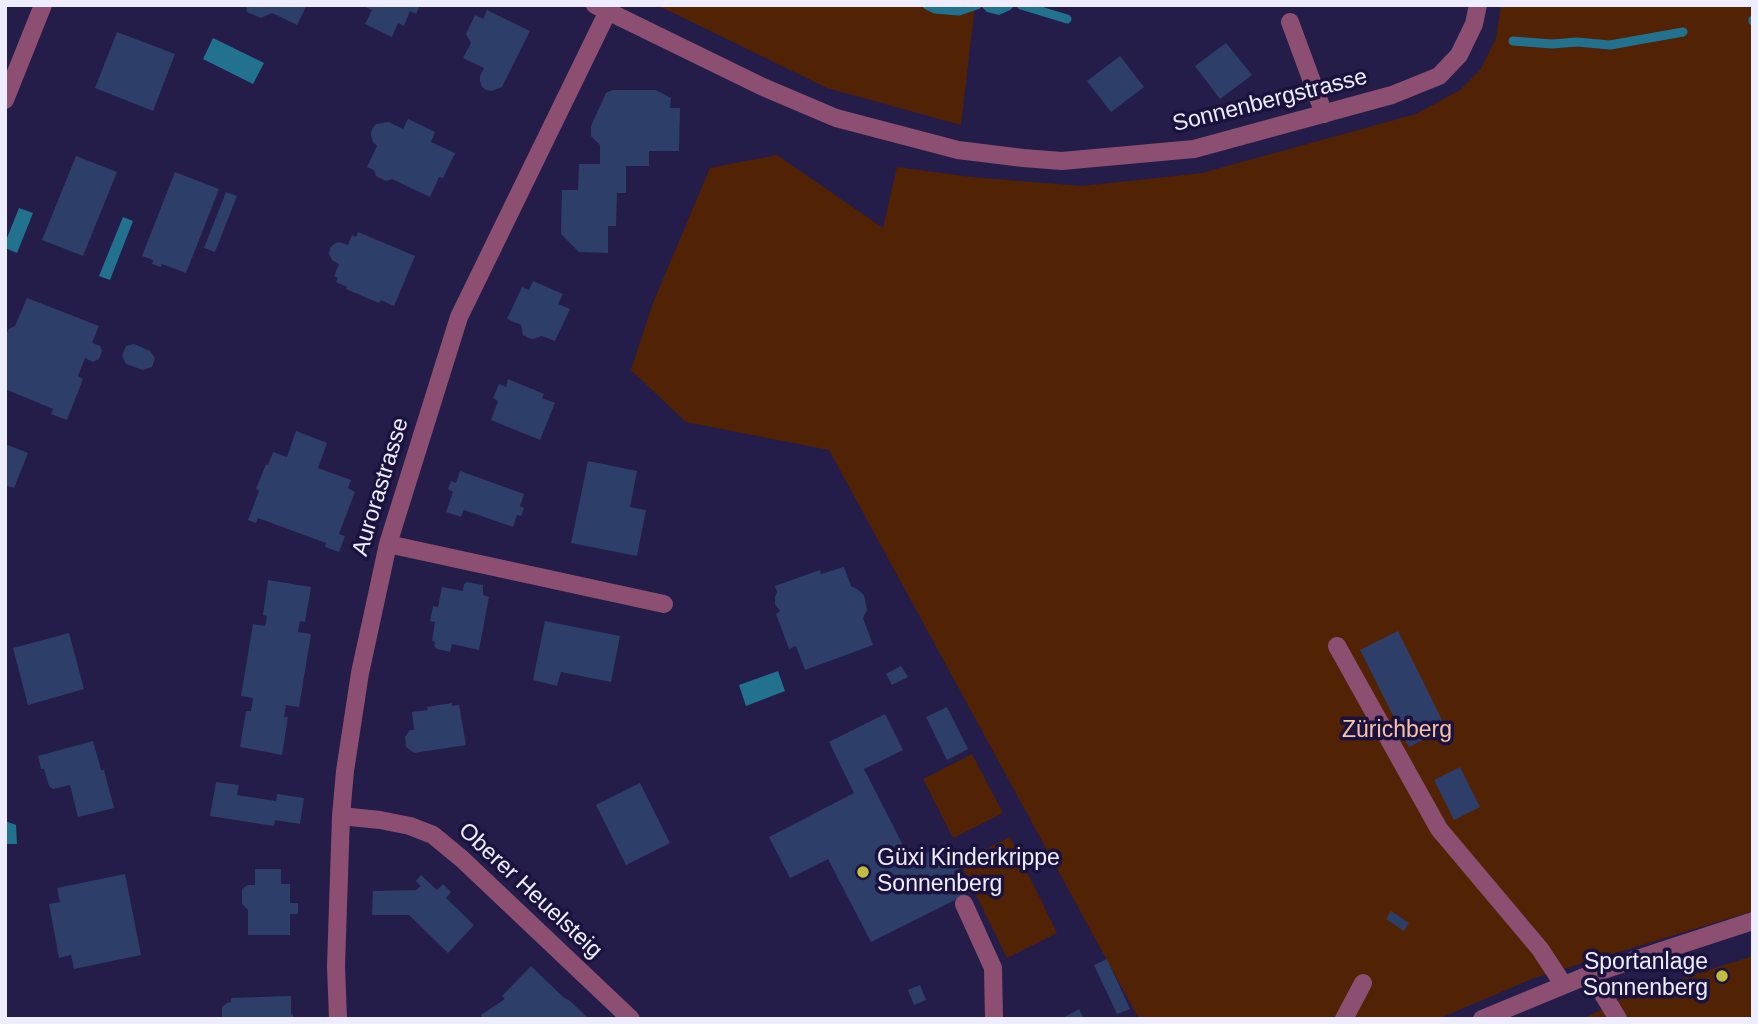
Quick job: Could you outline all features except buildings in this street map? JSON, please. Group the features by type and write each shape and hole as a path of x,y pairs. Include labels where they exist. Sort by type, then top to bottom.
{"street":[{"path":"5,100 43,5"},
{"name":"Sonnenbergstrasse","path":"605,7 762,87 836,118 958,150 1062,161 1194,149 1392,95 1439,76 1459,55 1474,24 1478,5"},
{"name":"Aurorastrasse","path":"338,1019 336,966 345,771 360,673 388,544 459,317 605,7"},
{"path":"1290,22 1324,114"},
{"path":"388,544 664,604"},
{"path":"1337,646 1439,829 1540,949 1563,984"},
{"name":"Oberer Heuelsteig","path":"341,816 410,826 433,835 463,859 631,1019"},
{"path":"964,904 993,968 994,1019"},
{"path":"1482,1019 1563,984 1753,921"},
{"path":"1591,974 1618,1019"},
{"path":"1344,1019 1363,983"}],"green space":[{"path":"657,5 975,5 961,125 827,88"},
{"name":"Zürichberg","path":"1501,5 1753,5 1753,911 1534,978 1438,1019 1139,1019 829,450 686,422 631,370 653,303 710,168 777,155 883,228 897,167 971,177 1082,186 1202,173 1416,114 1460,90 1481,69 1496,38"},
{"path":"972,754 1003,813 953,838 923,779"},
{"path":"1010,837 1057,933 1007,958 960,862"},
{"name":"Sportanlage Sonnenberg","path":"1753,956 1753,1019 1583,1019 1629,995"}],"water":[{"path":"980,5 1015,5 999,15 987,12"},
{"path":"213,38 264,63 253,84 203,59"},
{"path":"19,208 33,213 17,253 5,248 5,243"},
{"path":"123,217 133,221 110,280 99,276"},
{"path":"778,671 785,691 746,706 739,685"},
{"path":"5,821 16,825 17,844 5,844"}],"waterway":[{"path":"927,5 935,9 959,11 977,5"},
{"path":"1021,5 1067,19"},
{"path":"1513,41 1610,45 1683,32"}],"place":[{"name":"Güxi Kinderkrippe Sonnenberg","path":"863,872"},
{"name":"Sportanlage Sonnenberg","path":"1722,976"}]}
